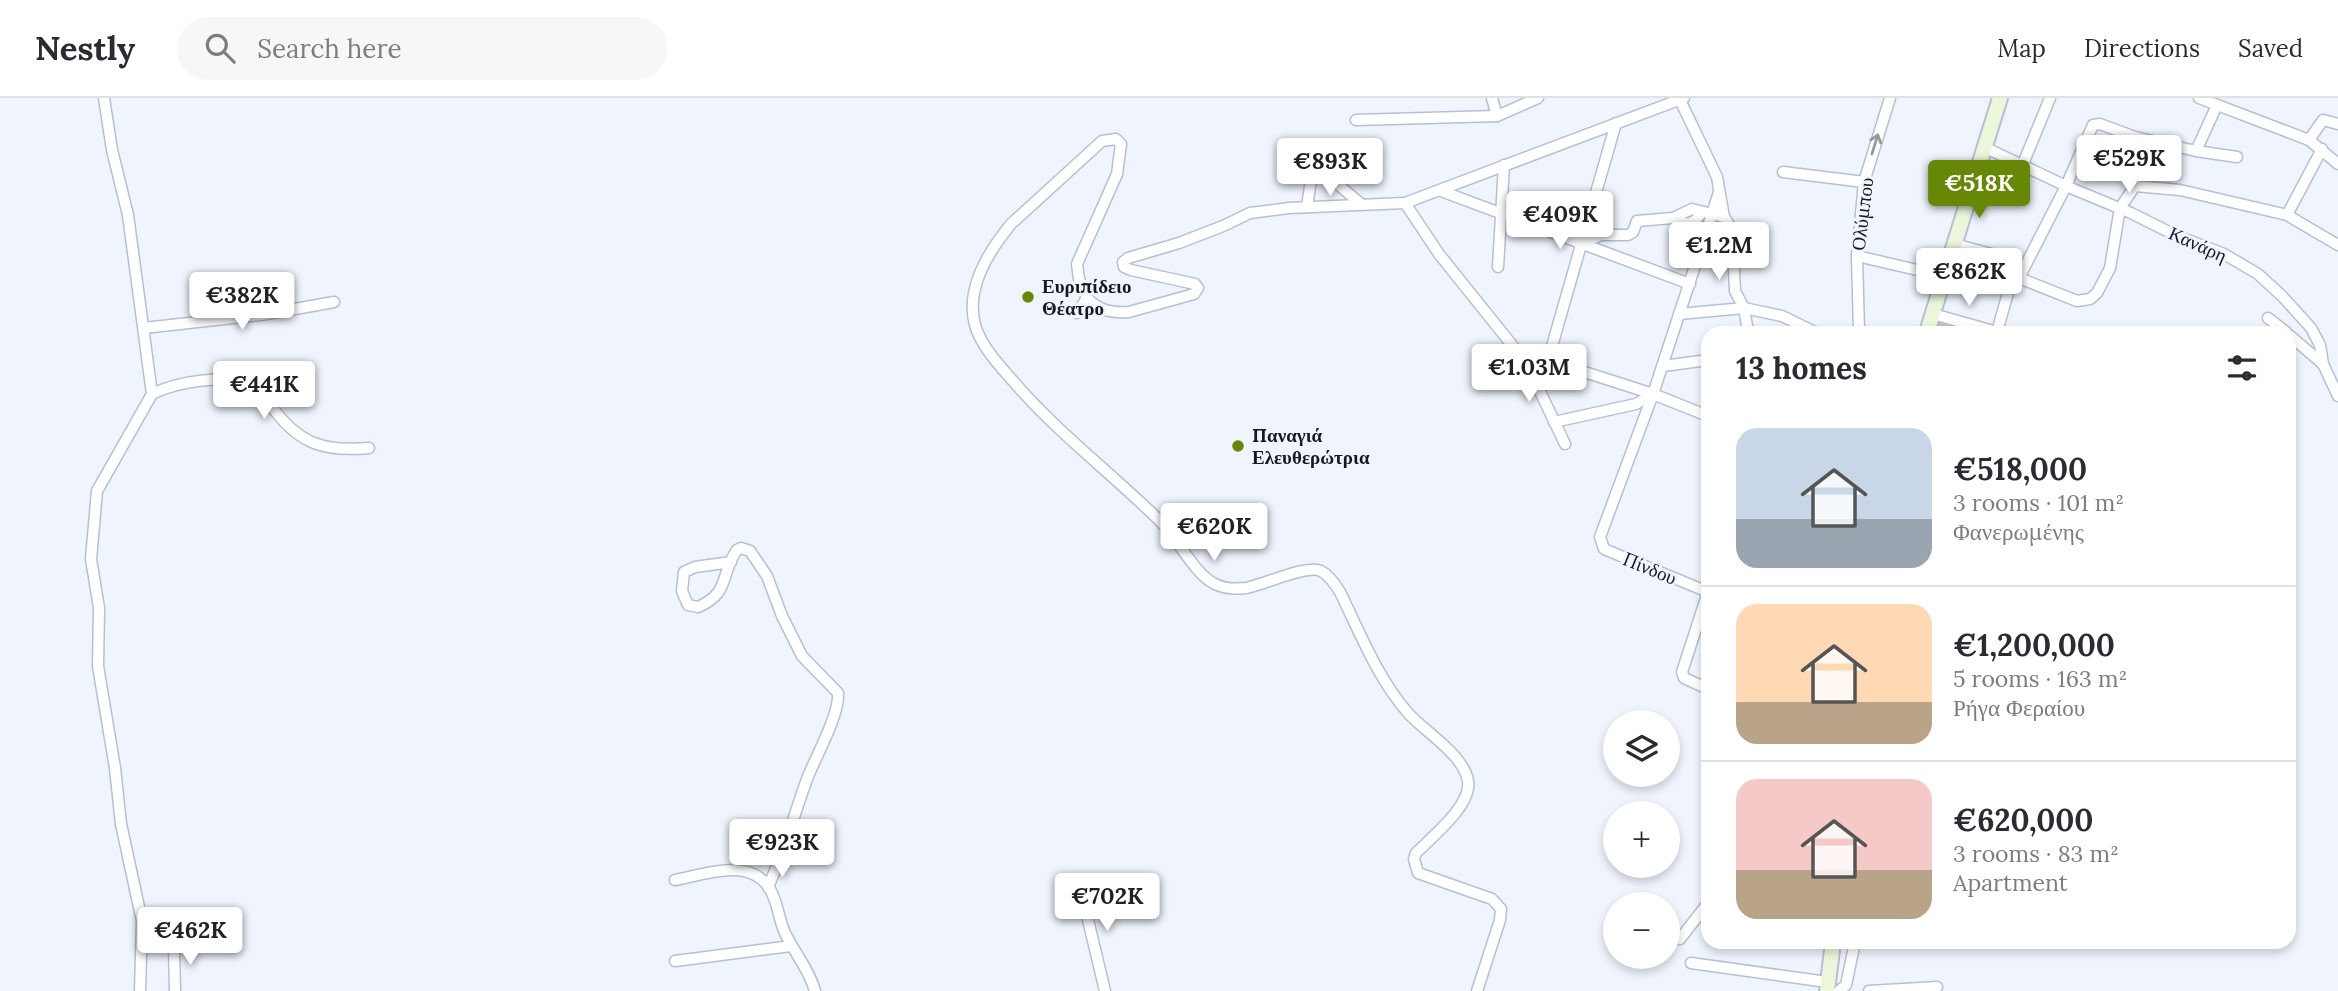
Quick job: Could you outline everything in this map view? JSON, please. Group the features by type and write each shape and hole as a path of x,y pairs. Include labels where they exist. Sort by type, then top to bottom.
{"main road":[{"path":"1929,326 2000,98"},
{"path":"1831,988 1833,949"}],"street":[{"path":"104,98 112,150 128,215 152,394"},
{"path":"1492,98 1497,116"},
{"path":"1356,120 1497,116 1538,98"},
{"path":"1478,991 1501,909 1492,899 1418,873 1414,859 1416,853 1459,808 1467,793 1468,781 1455,758 1407,712 1385,681 1331,579 1320,570 1306,569 1246,588 1213,584 1162,522 1075,446 1031,402 995,360 977,333 972,297 984,265 1011,224 1102,141 1116,139 1121,144 1117,174 1077,264 1079,279 1087,298 1098,309 1119,313 1194,293 1198,288 1195,284 1130,270 1124,267 1123,262 1128,258 1223,226 1250,213 1307,207 1405,203 1681,98 1717,177 1724,216 1732,229 1735,291 1744,308 1747,326"},
{"name":"Ολύμπου","path":"1860,326 1857,256 1864,182 1890,98"},
{"path":"2023,164 2050,98"},
{"path":"2199,98 2309,140 2338,164"},
{"path":"2196,151 2217,105"},
{"path":"2309,140 2323,120 2338,124"},
{"path":"1548,360 1616,123"},
{"path":"1999,326 2009,289 2019,278 2066,186 2093,125 2100,124 2135,137 2196,151 2237,157"},
{"path":"2019,278 2071,299 2084,301 2097,293 2110,268 2120,208 2135,186 2135,137"},
{"name":"Κανάρη","path":"1984,147 2175,235 2224,254 2259,274 2311,328 2320,345 2323,364 2338,396"},
{"path":"2287,215 2322,149"},
{"path":"1307,207 1310,186 1317,167 1323,165 1332,172 1341,187 1361,204"},
{"path":"1498,267 1504,165"},
{"path":"1783,172 1864,182"},
{"path":"2135,186 2180,190 2287,215 2338,245"},
{"path":"1554,422 1636,404 1653,394 1690,284 1707,213 1720,190"},
{"path":"1441,191 1690,284"},
{"path":"1405,203 1438,254 1516,350 1535,381 1566,444"},
{"path":"1583,243 1601,234 1628,235 1633,232 1637,221 1673,218 1692,209 1724,216"},
{"path":"1954,244 2003,257 2003,278 2009,289"},
{"path":"1857,256 1943,276"},
{"path":"1077,313 1087,298"},
{"path":"144,328 261,315 334,302"},
{"path":"1679,314 1744,308 1782,316 1800,326"},
{"path":"1933,314 1976,326"},
{"path":"2268,318 2278,326"},
{"path":"2296,341 2323,364"},
{"path":"1516,350 1653,394 1701,413"},
{"path":"1663,366 1701,361"},
{"path":"140,991 142,921 121,824 115,768 98,666 99,608 92,559 97,491 152,394 172,384 223,379 253,380 291,431 302,438 326,446 369,448"},
{"name":"Πίνδου","path":"1653,394 1600,537 1604,549 1701,589"},
{"path":"731,562 684,572 682,592 688,605 698,607 714,598 723,588 733,556 741,548 750,551 767,576 782,616 802,656 838,694 836,712 818,752 768,887"},
{"path":"1701,614 1682,672 1684,678 1701,686"},
{"path":"675,880 745,870 760,878 768,887 791,946 815,991"},
{"path":"1079,882 1105,991"},
{"path":"1680,939 1701,913"},
{"path":"175,991 174,949 181,939 198,935"},
{"path":"675,961 791,946"},
{"path":"1691,963 1831,988 1846,985 1854,949"},
{"path":"1869,991 1937,987"}],"green space":[{"path":"1938,322 1954,326 1936,326"}],"place":[{"name":"Ευριπίδειο Θέατρο","path":"1028,297"},
{"name":"Παναγιά Ελευθερώτρια","path":"1238,446"}]}
